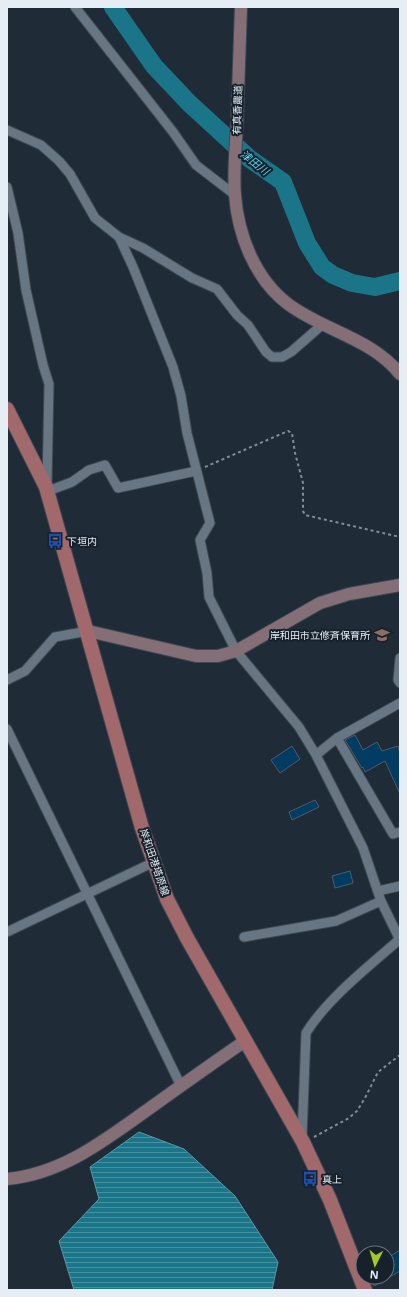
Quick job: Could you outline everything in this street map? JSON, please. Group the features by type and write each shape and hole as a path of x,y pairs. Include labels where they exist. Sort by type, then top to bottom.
{"main road":[{"name":"岸和田港塔原線","path":"7,409 47,489 142,828 176,917 302,1141 330,1200 365,1290"}],"street":[{"path":"76,7 173,132 196,165 235,195"},
{"name":"有真香農道","path":"241,7 235,195 246,246 267,283 286,303 305,316 362,342 389,361 400,374"},
{"path":"7,130 41,145 59,161 70,174 95,218 119,237 143,248 192,278 217,289 237,315 248,325 266,352 272,357 282,358 323,324"},
{"path":"7,187 18,233 26,290 43,365 50,384 47,489 72,482 89,470 105,465 118,488 196,471"},
{"path":"119,237 134,267 172,367 181,396 187,433 210,523 200,540 207,573 209,597 236,651 299,726 316,755 363,848 381,901 400,939 350,983 313,1022 306,1033 302,1141"},
{"path":"7,680 25,671 55,636 88,631 196,656 218,656 236,651 320,602 349,594 400,585"},
{"path":"400,658 398,680 400,683"},
{"path":"316,755 338,738 400,703"},
{"path":"7,729 86,894 181,1086"},
{"path":"338,738 393,834 400,832"},
{"path":"7,932 154,862"},
{"path":"378,891 400,886"},
{"path":"244,938 336,921 381,901"},
{"path":"7,1179 18,1178 49,1170 85,1154 245,1041"}],"path":[{"path":"196,471 288,431 292,433 294,453 303,484 303,511 305,515 400,537"},
{"path":"302,1141 349,1118 366,1098 378,1072 400,1055"}],"water":[{"path":"139,1132 184,1149 235,1196 278,1262 272,1290 74,1290 59,1241 99,1199 90,1167"}],"building":[{"path":"355,735 363,750 377,742 382,751 398,746 400,753 400,794 385,761 365,772 345,740"},
{"path":"292,746 300,759 280,773 271,760"},
{"path":"315,800 319,807 292,820 289,812"},
{"path":"350,871 353,883 335,888 332,876"},
{"path":"400,1250 400,1271 395,1274 395,1253"}],"waterway":[{"name":"津田川","path":"113,7 154,66 189,103 250,159 283,182 307,243 322,267 333,275 352,283 375,287 400,281"}],"place":[{"name":"下垣内","path":"55,541"},
{"name":"岸和田市立修斉保育所","path":"382,635"},
{"name":"真上","path":"310,1179"}]}
